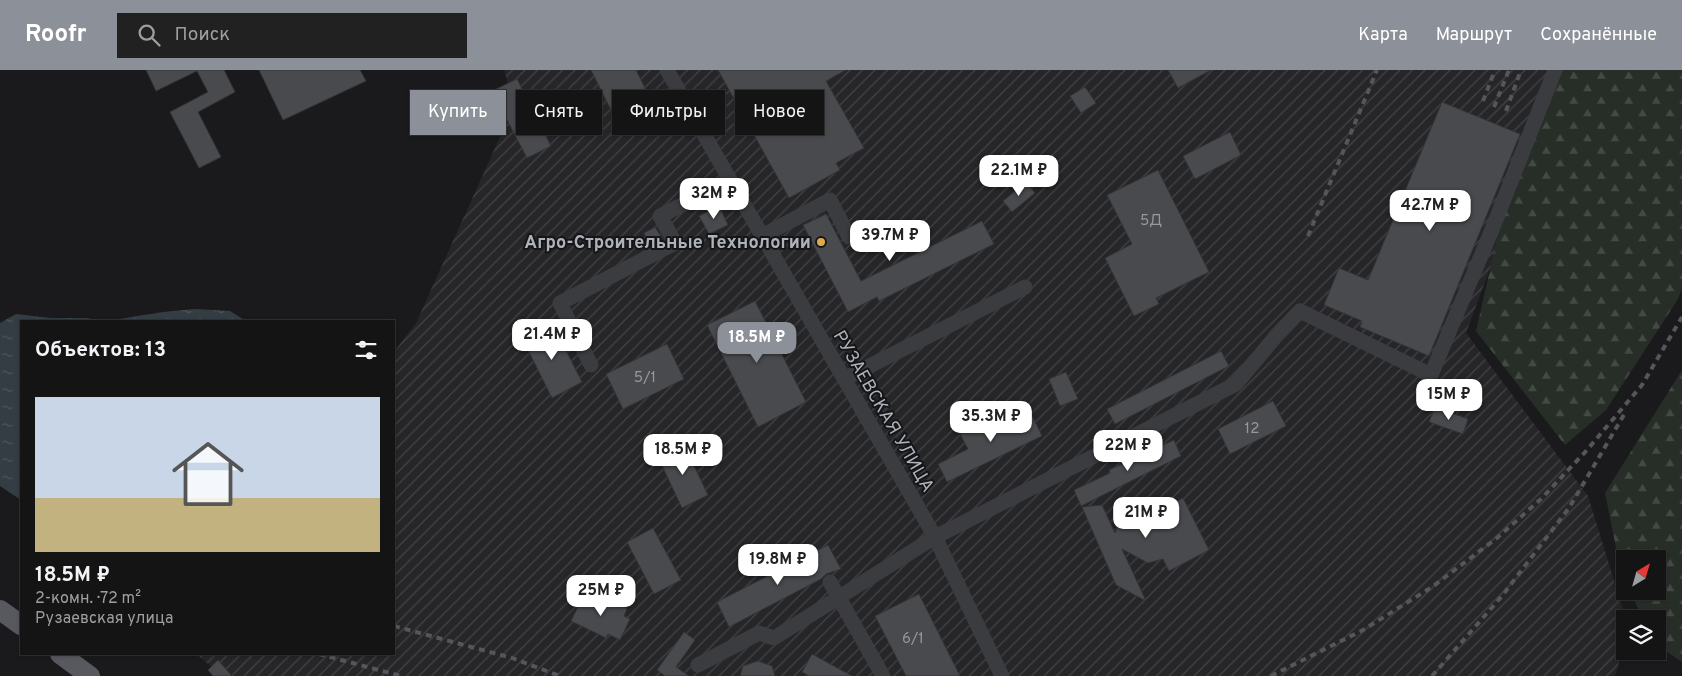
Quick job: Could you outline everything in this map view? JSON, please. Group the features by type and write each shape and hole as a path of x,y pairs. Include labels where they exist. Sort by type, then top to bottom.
{"main road":[{"path":"0,610 20,624"},
{"path":"61,655 90,676"}],"street":[{"name":"РУЗАЕВСКАЯ УЛИЦА","path":"667,70 935,537 1002,676"},
{"path":"698,665 759,633 774,638 935,537 1236,384 1276,336 1300,311 1431,375 1491,232 1555,70"},
{"path":"591,365 560,302 675,243 660,216 730,181"},
{"path":"762,236 830,200 849,237"},
{"path":"844,379 1025,287"},
{"path":"830,582 883,676"}],"shaded area":[{"path":"504,70 1564,70 1466,333 1588,496 1616,587 1616,600 1620,600 1623,610 1616,610 1616,660 1620,660 1615,676 223,676 197,655 395,655 395,351 416,323 501,135 506,135 506,124 514,106"}],"green space":[{"path":"1563,70 1682,70 1682,288 1678,299 1606,410 1565,445 1476,331 1502,217"},
{"path":"1682,370 1682,662 1666,651 1666,610 1639,610 1634,600 1666,600 1666,550 1617,550 1605,493"}],"water":[{"path":"195,309 230,311 244,320 114,320"},
{"path":"16,314 96,320 20,320 20,499 0,486 0,323"}],"building":[{"path":"146,70 224,70 235,92 198,112 221,157 199,168 170,112 208,92 197,71 156,91"},
{"path":"259,70 360,70 366,81 283,120"},
{"path":"591,70 636,70 646,90 612,90 612,112"},
{"path":"718,70 846,70 826,81 864,148 836,163 840,170 789,198 754,135 824,135 824,90 735,90 735,101"},
{"path":"1168,70 1211,70 1178,88"},
{"path":"517,79 523,90 516,90 516,135 545,135 551,146 527,158 506,118 506,90 494,90"},
{"path":"1085,87 1096,103 1081,113 1070,96"},
{"path":"1442,102 1520,134 1429,356 1360,327 1362,321 1324,305 1339,268 1368,280"},
{"path":"1230,132 1241,155 1195,179 1183,156"},
{"path":"1158,170 1209,272 1156,298 1159,304 1134,316 1105,258 1132,244 1107,195"},
{"path":"1026,182 1035,193 1012,212 1003,201"},
{"path":"719,206 728,225 709,234 699,216"},
{"path":"826,214 861,281 982,221 994,244 879,301 877,297 848,312 803,225"},
{"path":"655,227 662,238 649,245 644,233"},
{"path":"755,301 806,402 758,427 707,325"},
{"path":"553,325 582,382 552,398 523,340"},
{"path":"667,344 684,379 623,409 606,374"},
{"path":"1221,351 1229,366 1115,424 1107,409"},
{"path":"1066,372 1078,399 1060,406 1049,379"},
{"path":"1273,401 1286,426 1230,454 1218,429"},
{"path":"1028,407 1042,436 947,482 938,464 968,449 960,434 986,421 989,426"},
{"path":"1435,407 1468,419 1463,434 1429,422"},
{"path":"1174,440 1181,456 1081,506 1074,490 1110,473 1109,470"},
{"path":"684,445 708,495 682,508 658,457"},
{"path":"1183,498 1209,550 1169,571 1163,559 1148,563 1122,549 1146,601 1116,585 1082,507 1102,505 1115,533 1125,508 1134,500 1142,499 1150,515"},
{"path":"653,528 681,580 654,594 627,542"},
{"path":"828,545 841,569 826,574 821,579 729,627 717,602"},
{"path":"584,594 607,605 610,600 627,609 624,616 630,619 620,640 608,634 606,638 571,621"},
{"path":"919,594 960,676 906,676 875,616"},
{"path":"684,632 695,640 676,667 689,676 665,676 657,670"},
{"path":"812,654 852,676 809,676 802,672"},
{"path":"218,660 232,676 213,676 208,670"},
{"path":"758,661 772,666 775,676 740,676 743,666"}],"railway":[{"path":"1308,236 1377,70"},
{"path":"1483,101 1495,70"},
{"path":"1494,107 1509,70"},
{"path":"1506,111 1521,70"},
{"path":"1271,676 1363,630 1432,587 1497,538 1541,499 1587,450 1642,385 1682,317"},
{"path":"1432,676 1502,596 1569,508 1625,413"},
{"path":"395,626 512,658 560,676"},
{"path":"323,655 401,676"}],"place":[{"name":"Агро-Строительные Технологии","path":"821,242"}]}
